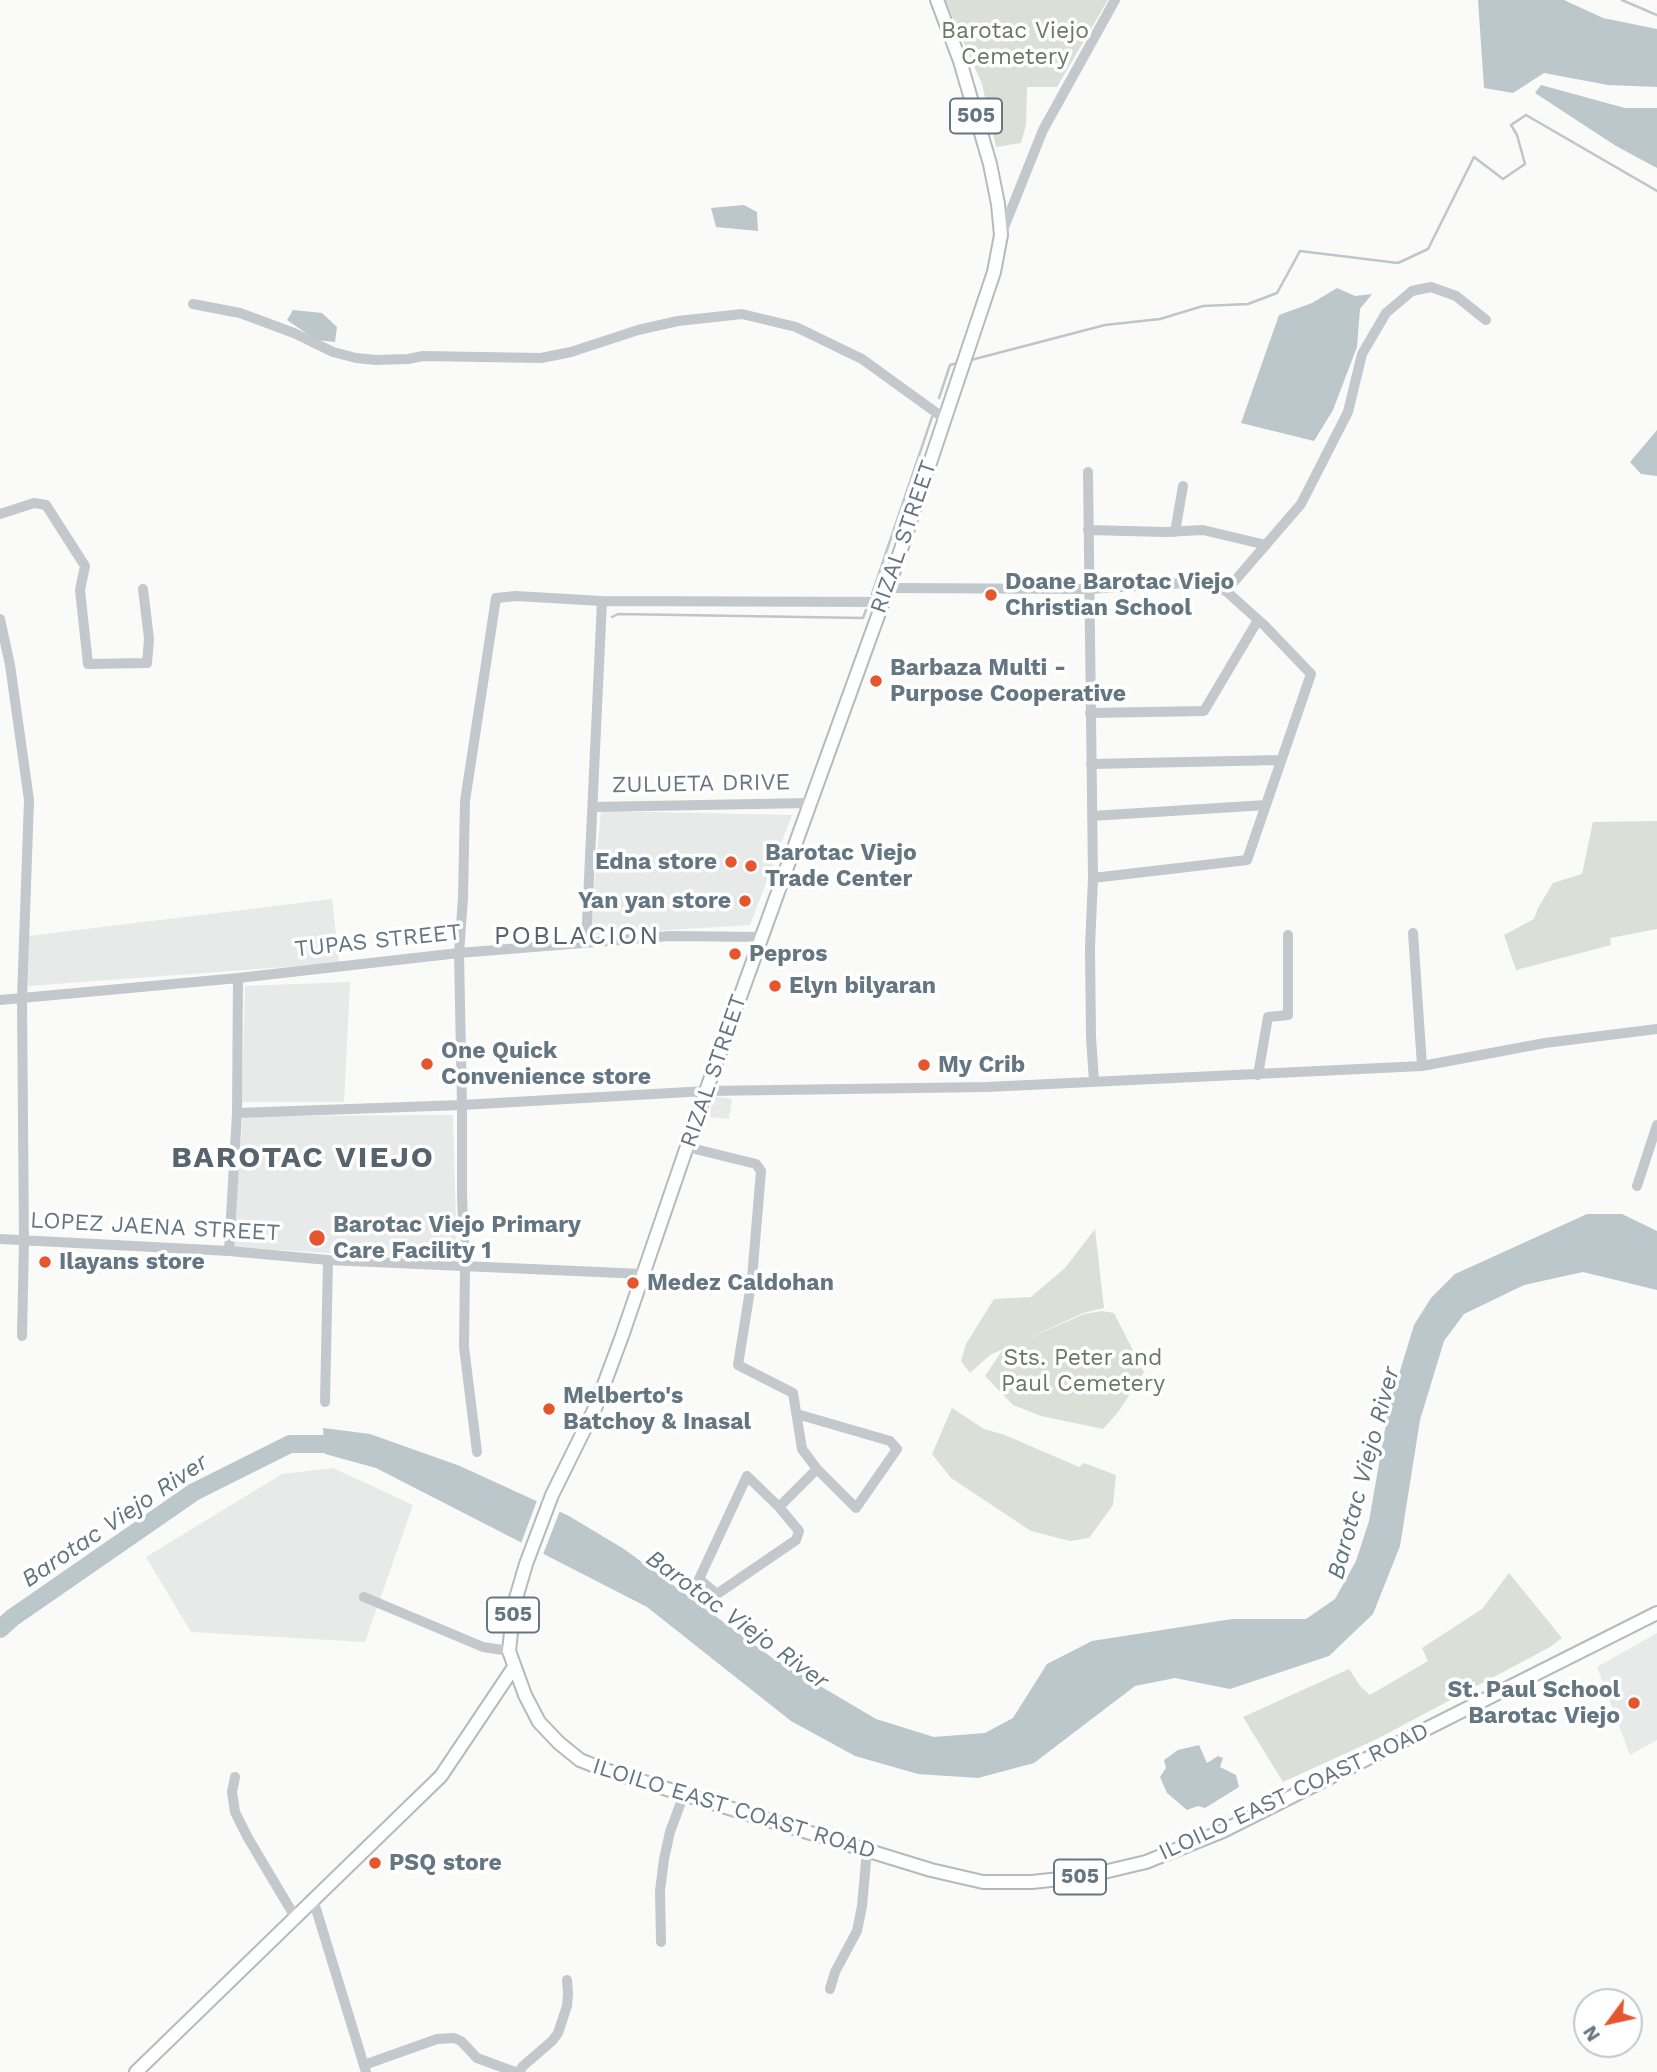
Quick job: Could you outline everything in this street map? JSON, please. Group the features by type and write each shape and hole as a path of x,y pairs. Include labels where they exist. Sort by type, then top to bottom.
{"main road":[{"name":"505","path":"937,0 960,61 990,164 999,204 1001,235"},
{"name":"RIZAL STREET","path":"514,1667 509,1650 514,1605 526,1564 552,1495 596,1406 706,1091 888,588 994,272 1001,235"},
{"name":"ILOILO EAST COAST ROAD","path":"514,1667 539,1722 580,1760 931,1870 983,1882 1032,1882 1087,1876 1146,1862 1223,1831 1657,1613"},
{"path":"136,2072 441,1776 514,1667"}],"street":[{"path":"1001,235 1043,130 1115,0"},
{"path":"1226,592 1301,504 1348,412 1362,354 1386,313 1412,291 1430,287 1456,296 1486,320"},
{"path":"193,304 240,313 294,333 332,352 376,360 423,356 541,358 678,321 742,314 796,327 862,359 946,419"},
{"path":"1088,472 1093,878 1090,947 1094,1082"},
{"path":"1175,532 1183,486"},
{"path":"0,514 34,503 46,505 85,566 80,590 88,664 148,663 149,639 143,589"},
{"path":"1088,530 1203,530 1266,545"},
{"path":"888,588 1088,589 1202,582 1226,592 1311,674 1247,860 1093,878"},
{"path":"477,1452 464,1347 459,953 465,801 496,598 882,602"},
{"path":"586,943 602,601"},
{"path":"0,619 10,665 29,800 22,999 22,1336"},
{"path":"1090,713 1204,711 1258,620"},
{"path":"1091,764 1281,760"},
{"name":"ZULUETA DRIVE","path":"593,807 810,803"},
{"path":"1092,816 1266,805"},
{"path":"1413,933 1422,1066"},
{"path":"1258,1075 1268,1017 1288,1015 1287,935"},
{"name":"TUPAS STREET","path":"0,1000 238,978 459,953 670,936 762,937"},
{"path":"229,1251 237,1113 238,978"},
{"path":"237,1113 462,1105 706,1091 987,1087 1422,1066 1545,1043 1657,1029"},
{"path":"1637,1186 1657,1125"},
{"path":"687,1147 756,1164 761,1171 752,1278 738,1365 793,1393 802,1449 817,1469 856,1508 897,1449 890,1441 797,1414"},
{"name":"LOPEZ JAENA STREET","path":"0,1239 229,1251 328,1260 643,1274"},
{"path":"326,1402 328,1260"},
{"path":"779,1507 817,1469"},
{"path":"747,1476 779,1507 799,1531 796,1540 717,1594 699,1579 747,1476"},
{"path":"364,1597 483,1647 509,1650"},
{"path":"235,1777 232,1792 235,1812 295,1917"},
{"path":"661,1942 660,1891 663,1859 684,1794"},
{"path":"830,1989 835,1972 857,1931 867,1850"},
{"path":"313,1899 365,2069 437,2039 454,2038 461,2041 477,2058 517,2072 558,2033 567,2006 567,1980"}],"shaded area":[{"path":"1478,0 1564,0 1603,18 1657,29 1657,87 1608,85 1544,73 1513,93 1484,88"},
{"path":"1541,85 1625,108 1657,108 1657,168 1616,146 1535,93"},
{"path":"744,205 757,212 758,231 716,227 711,208"},
{"path":"1337,288 1355,296 1372,294 1360,309 1357,347 1333,410 1314,441 1241,423 1279,315 1312,303"},
{"path":"293,310 322,313 337,327 335,342 316,340 287,320"},
{"path":"1657,430 1657,476 1641,474 1630,462"},
{"path":"601,811 792,815 750,925 590,935"},
{"path":"332,899 339,963 28,986 29,936"},
{"path":"350,982 344,1102 242,1102 245,986"},
{"path":"712,1096 732,1099 729,1119 710,1117"},
{"path":"453,1115 457,1261 232,1247 243,1116"},
{"path":"1587,1214 1622,1214 1657,1231 1657,1290 1583,1272 1524,1285 1464,1314 1444,1341 1420,1420 1400,1546 1373,1614 1329,1656 1230,1689 1175,1678 1135,1686 1034,1763 978,1778 918,1774 855,1756 791,1721 647,1607 376,1468 325,1454 323,1428 370,1434 460,1466 569,1516 624,1549 771,1657 876,1719 934,1737 985,1733 1013,1718 1047,1664 1092,1641 1232,1619 1306,1619 1335,1599 1356,1561 1369,1521 1389,1407 1414,1325 1431,1298 1455,1274"},
{"path":"333,1468 413,1505 365,1642 191,1632 146,1557 282,1474"},
{"name":"St. Paul School Barotac Viejo","path":"1657,1633 1657,1740 1630,1755 1597,1667"},
{"path":"1199,1745 1207,1763 1218,1756 1223,1758 1220,1767 1236,1775 1239,1787 1205,1808 1198,1806 1187,1810 1167,1793 1160,1777 1166,1768 1164,1760 1178,1750"}],"green space":[{"name":"Barotac Viejo Cemetery","path":"945,0 1108,0 1057,87 1027,87 1026,125 1021,143 996,147 982,84"},
{"path":"1657,821 1657,929 1610,938 1611,945 1516,970 1504,935 1534,919 1553,883 1582,874 1593,822"},
{"name":"Sts. Peter and Paul Cemetery","path":"1095,1229 1104,1308 1083,1313 1018,1343 1084,1314 1102,1311 1114,1313 1144,1372 1119,1411 1103,1429 1041,1416 1013,1405 985,1376 1003,1349 990,1355 970,1373 961,1361 966,1344 994,1299 1031,1297 1065,1268"},
{"path":"952,1408 984,1429 1005,1435 1079,1467 1084,1463 1116,1475 1113,1505 1089,1538 1070,1541 1031,1531 951,1478 932,1454"},
{"path":"1509,1573 1562,1638 1550,1647 1377,1739 1283,1782 1243,1717 1349,1669 1370,1695 1428,1661 1422,1648 1482,1609"}],"pier":[{"path":"538,1498 561,1508 542,1557 520,1546"}],"waterway":[{"path":"1622,0 1657,15"},
{"path":"971,360 1105,325 1160,319 1203,306 1248,304 1277,293 1300,251 1398,263 1428,249 1474,157 1503,179 1525,164 1517,135 1511,125 1526,115 1657,191"},
{"path":"939,398 950,365 957,363"},
{"path":"872,594 932,417"},
{"path":"612,617 618,614 863,618 866,610"},
{"name":"Barotac Viejo River","path":"0,1629 194,1492 290,1444 347,1446"}],"place":[{"name":"Doane Barotac Viejo Christian School","path":"991,595"},
{"name":"Barbaza Multi - Purpose Cooperative","path":"876,681"},
{"name":"Edna store","path":"731,862"},
{"name":"Barotac Viejo Trade Center","path":"751,866"},
{"name":"Yan yan store","path":"745,901"},
{"name":"Pepros","path":"735,954"},
{"name":"Elyn bilyaran","path":"775,986"},
{"name":"One Quick Convenience store","path":"427,1064"},
{"name":"My Crib","path":"924,1065"},
{"name":"Barotac Viejo Primary Care Facility 1","path":"317,1238"},
{"name":"Ilayans store","path":"45,1262"},
{"name":"Medez Caldohan","path":"633,1283"},
{"name":"Melberto's Batchoy & Inasal","path":"549,1409"},
{"name":"St. Paul School Barotac Viejo","path":"1634,1703"},
{"name":"PSQ store","path":"375,1863"}],"district":[{"name":"POBLACION","path":"577,936"},
{"name":"BAROTAC VIEJO","path":"303,1158"}]}
